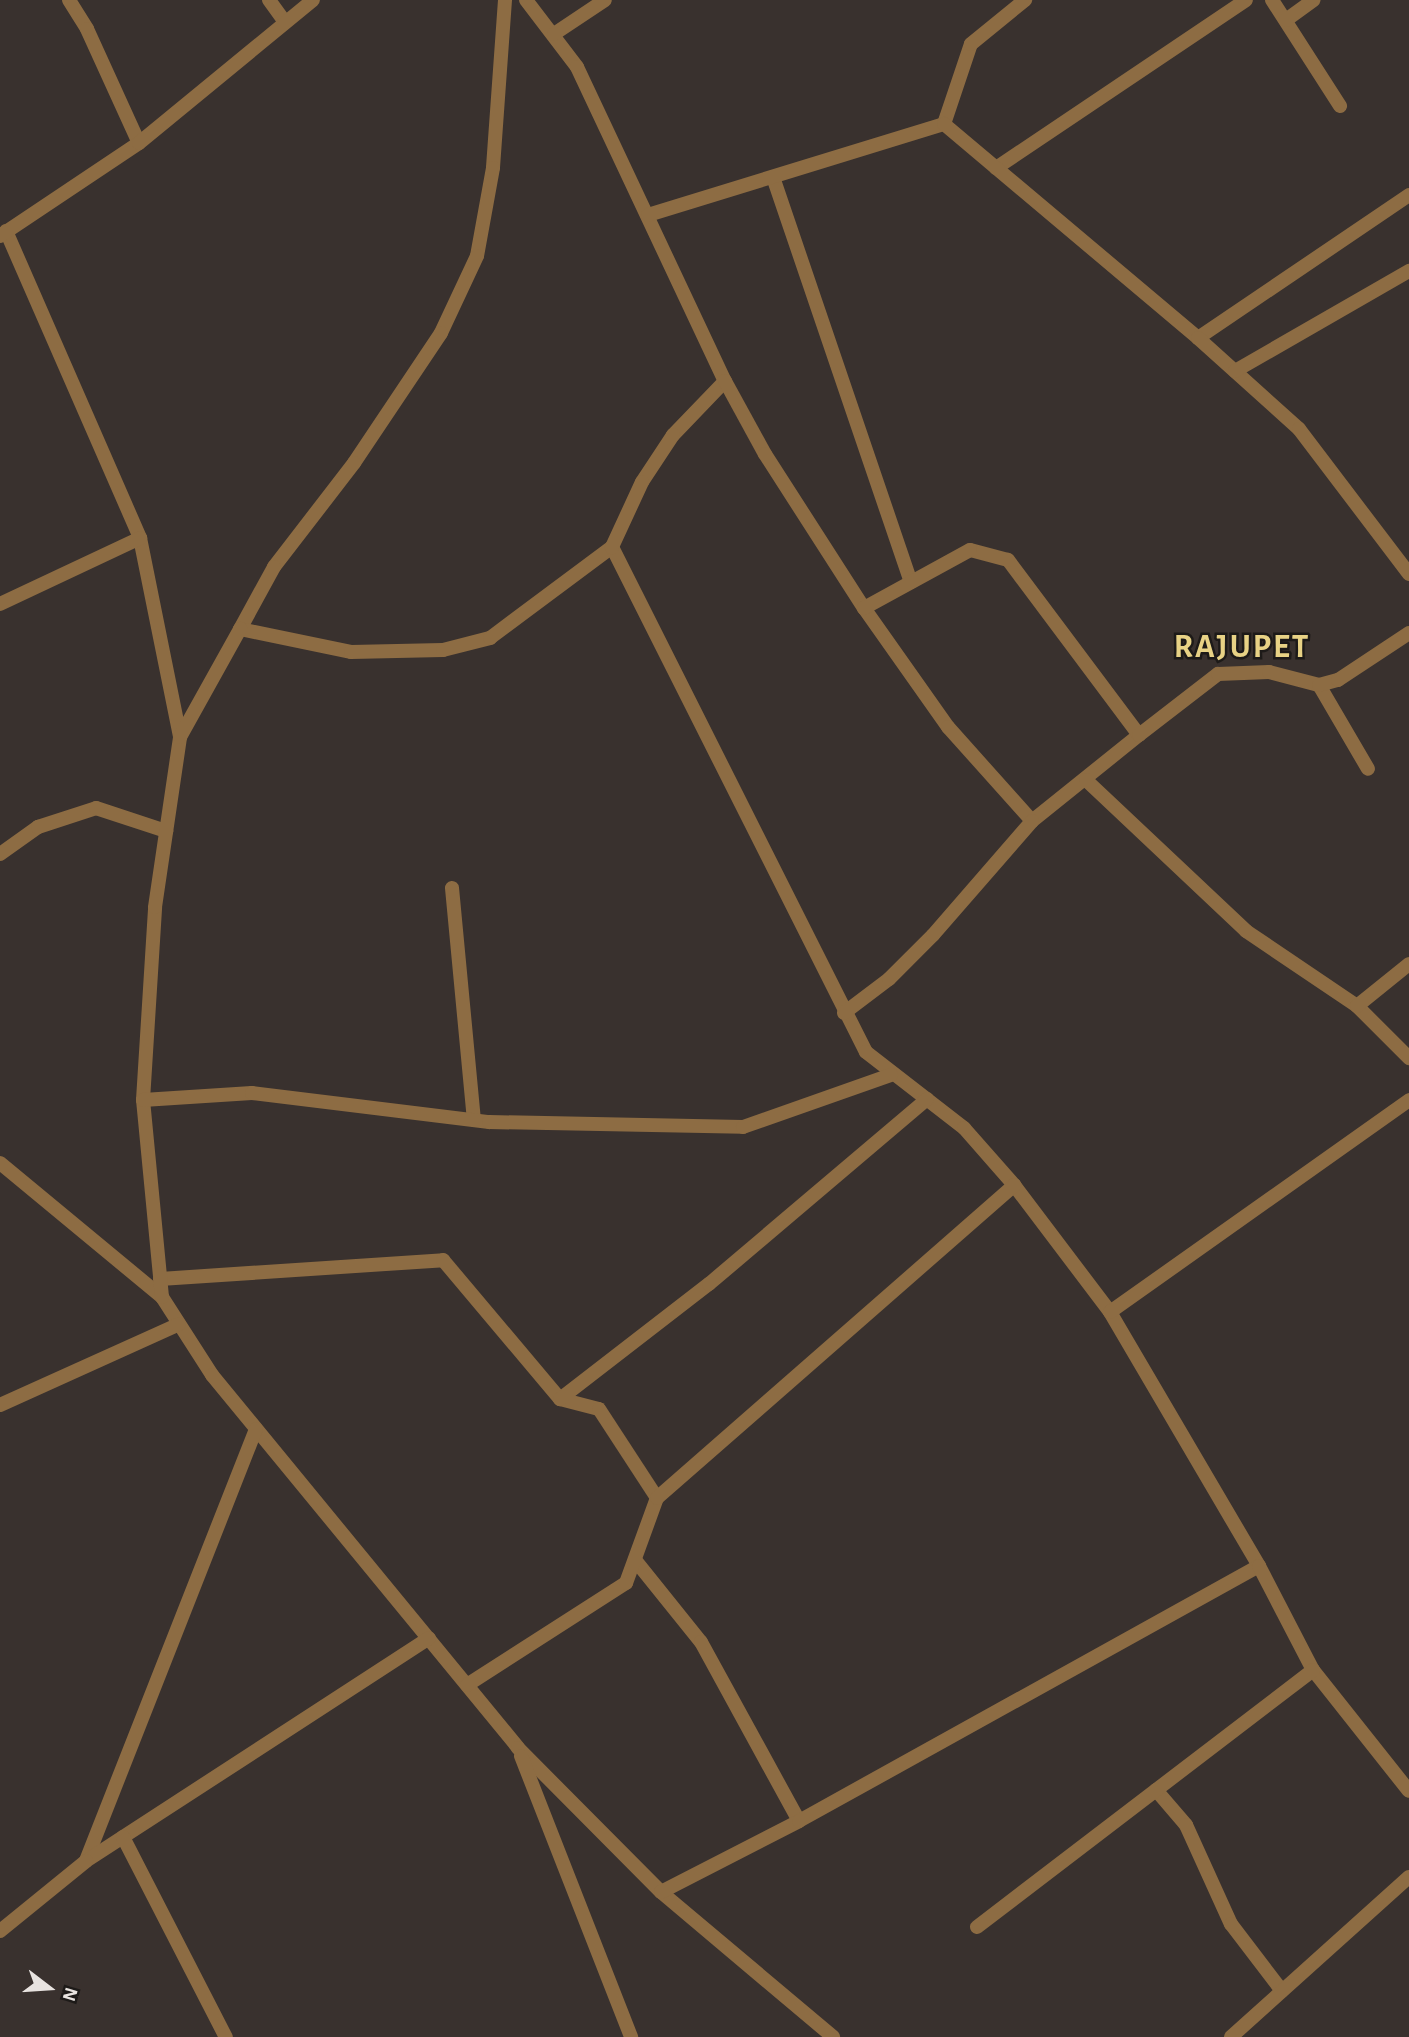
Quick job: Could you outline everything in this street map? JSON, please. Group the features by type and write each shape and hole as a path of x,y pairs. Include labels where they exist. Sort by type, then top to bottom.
{"street":[{"path":"69,0 139,143"},
{"path":"269,0 285,22"},
{"path":"162,1297 143,1100 155,906 180,737 140,538 3,233 139,143 313,0"},
{"path":"180,737 274,567 354,463 442,333 477,256 493,168 505,0"},
{"path":"526,0 577,67 725,380 765,454 864,608 948,727 1032,821"},
{"path":"554,34 605,0"},
{"path":"944,124 971,44 1025,0"},
{"path":"996,168 1246,0"},
{"path":"1272,0 1340,106"},
{"path":"1286,20 1314,0"},
{"path":"648,215 944,124"},
{"path":"944,124 1198,338 1299,429 1409,574"},
{"path":"773,177 911,582"},
{"path":"1198,338 1409,195"},
{"path":"1235,371 1409,271"},
{"path":"240,629 351,652 443,650 491,638 612,547 642,482 673,435 725,380"},
{"path":"0,604 140,538"},
{"path":"612,547 844,1013 866,1052 891,1075 927,1098 964,1128 1014,1185 1110,1312 1259,1566 1313,1670 1409,1791"},
{"path":"864,608 970,550 986,551 1008,560 1139,736"},
{"path":"844,1013 898,970 1032,821 1218,674 1269,672 1319,685 1338,680 1409,633"},
{"path":"1319,685 1368,769"},
{"path":"1086,780 1246,931 1357,1006 1409,1058"},
{"path":"0,854 38,827 96,808 166,831"},
{"path":"452,888 474,1120"},
{"path":"1357,1006 1409,964"},
{"path":"143,1100 252,1094 474,1120 743,1128 891,1075"},
{"path":"560,1399 709,1284 927,1098"},
{"path":"1110,1312 1409,1100"},
{"path":"0,1163 162,1297 212,1375 518,1748 661,1892 833,2037"},
{"path":"467,1685 626,1583 657,1498 1014,1185"},
{"path":"160,1279 443,1260 560,1399 598,1409 657,1498"},
{"path":"0,1405 179,1324"},
{"path":"86,1861 256,1429"},
{"path":"635,1560 701,1642 799,1821"},
{"path":"661,1892 799,1821 1259,1566"},
{"path":"0,1931 86,1861 429,1638"},
{"path":"977,1927 1313,1670"},
{"path":"518,1748 631,2037"},
{"path":"1156,1790 1186,1825 1231,1924 1282,1991"},
{"path":"123,1837 226,2037"},
{"path":"1231,2037 1409,1877"}],"district":[{"name":"RAJUPET","path":"1242,648"}]}
